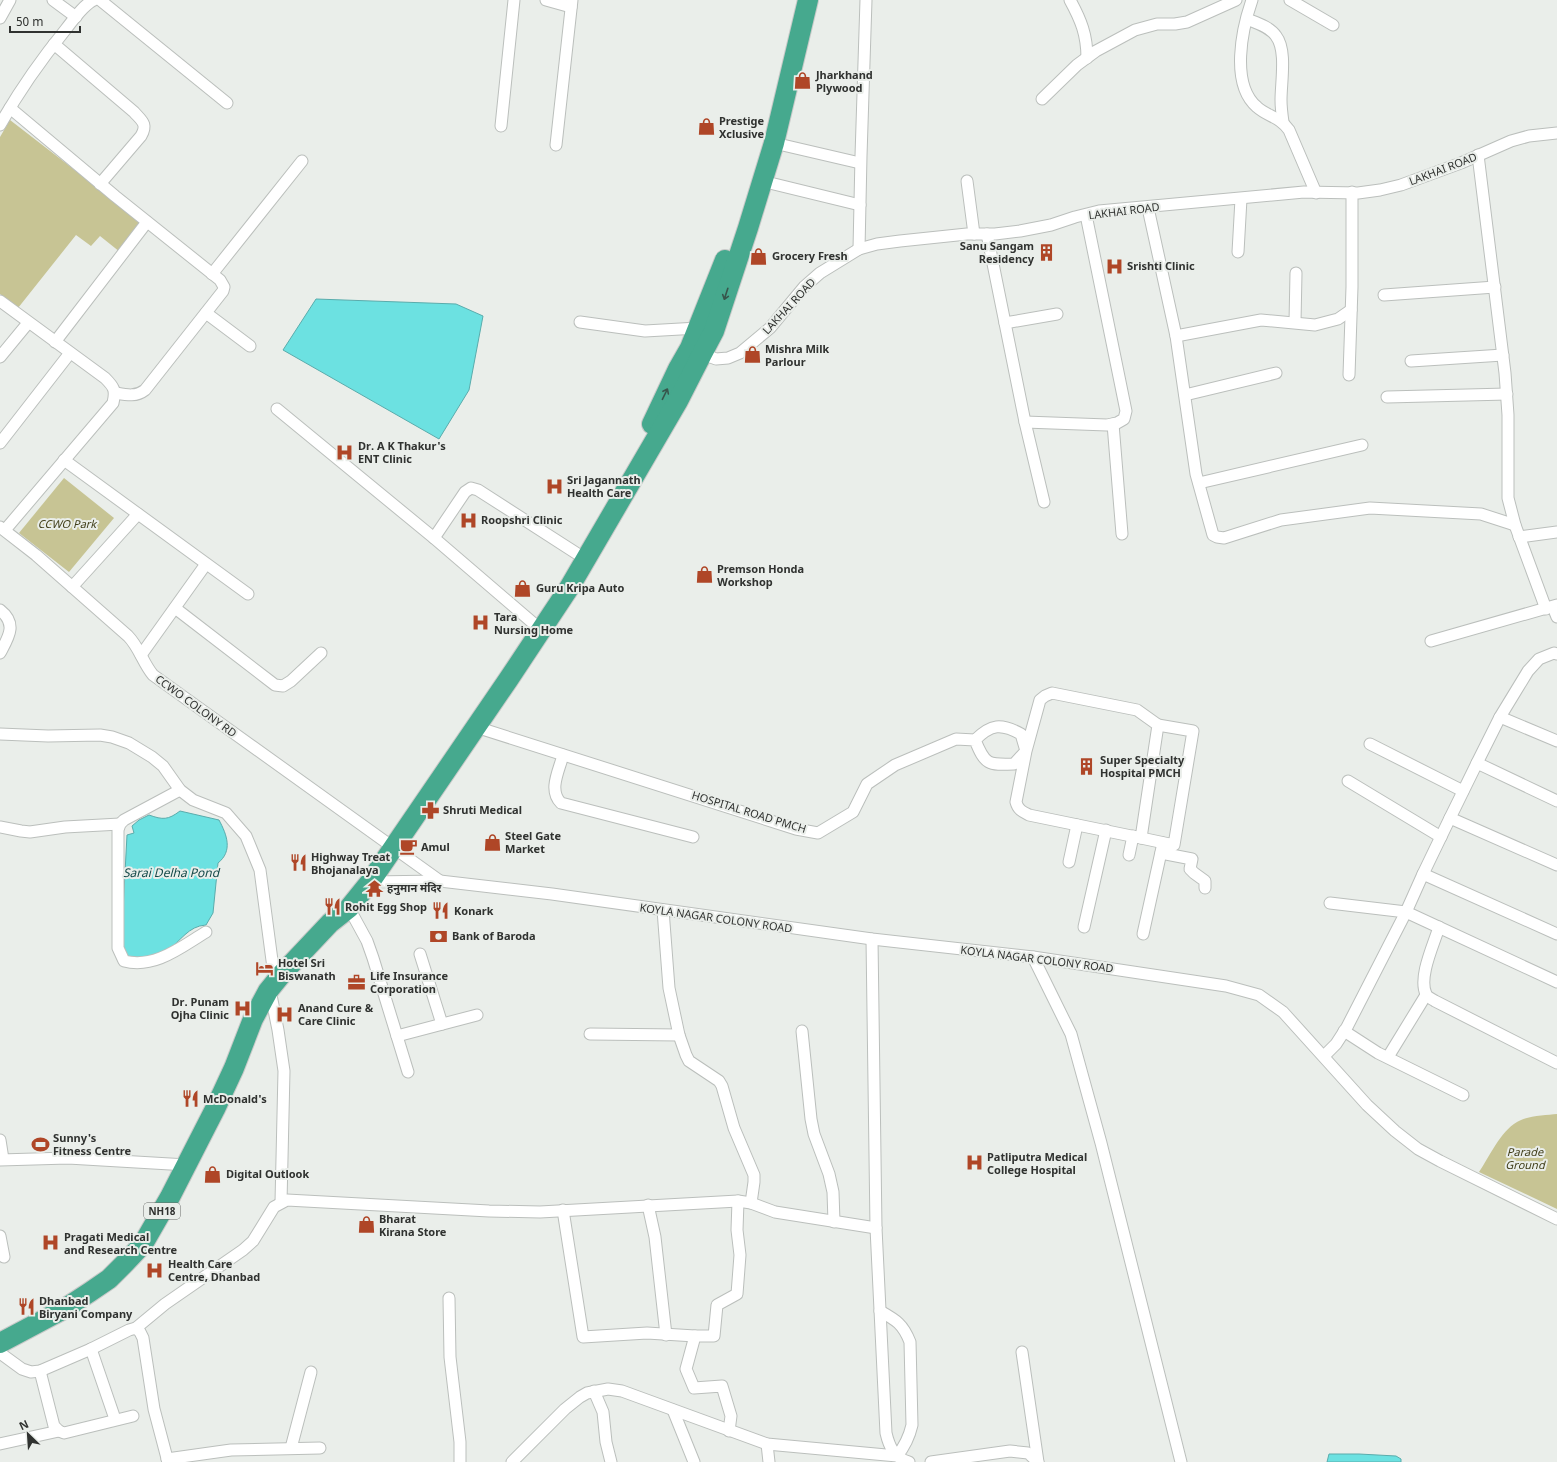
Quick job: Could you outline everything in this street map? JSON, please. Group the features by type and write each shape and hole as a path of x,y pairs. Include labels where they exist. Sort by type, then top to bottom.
{"highway":[{"name":"NH18","path":"330,923 343,900 390,846 476,727 552,604 606,525 678,401 696,351 698,328 724,261 756,164 795,0"},
{"name":"NH18","path":"0,1343 64,1309 109,1279 143,1244 156,1223 181,1164 241,1033 253,1018 272,986 330,923 349,908 370,882 390,846 533,623 552,604 576,553 623,478 650,428 678,369 714,331 774,143 808,0"},
{"name":"NH18","path":"0,1329 53,1302 104,1268 120,1253 140,1229 181,1164"}],"street":[{"path":"0,18 10,0"},
{"path":"53,0 76,16"},
{"path":"0,125 20,90 54,44 76,16 94,0"},
{"path":"100,0 227,103"},
{"path":"501,126 514,0"},
{"path":"546,0 572,4 556,145"},
{"path":"859,249 860,163 866,0"},
{"path":"1070,0 1082,25 1087,42 1087,58"},
{"path":"1042,99 1096,51 1135,30 1157,24 1187,22 1236,0"},
{"path":"1252,0 1247,19 1241,59 1241,72 1244,86 1249,97 1257,107 1283,122"},
{"path":"1290,0 1333,25"},
{"path":"1247,19 1265,27 1275,35 1280,43 1282,54 1281,102 1283,122 1296,143 1316,192"},
{"path":"54,44 134,112 144,125 144,130 141,136 100,184"},
{"path":"10,108 100,184 222,283 223,291 145,390 131,395 116,393"},
{"name":"LAKHAI ROAD","path":"696,351 716,359 728,358 740,353 770,328 804,287 820,273 859,249 877,244 1020,231 1051,225 1100,212 1316,192 1380,190 1402,185 1511,141 1529,136 1557,133"},
{"path":"774,143 860,163"},
{"path":"1431,641 1553,610 1519,537 1508,498 1507,394 1478,155"},
{"path":"212,274 302,161"},
{"path":"762,181 860,205"},
{"path":"967,181 974,234"},
{"path":"1349,375 1352,192"},
{"path":"1238,252 1241,199"},
{"path":"1148,208 1169,297 1199,483 1213,535 1224,538 1280,520 1370,508 1481,514 1515,525"},
{"path":"1025,422 1106,425 1113,424 1124,419 1126,411 1086,215"},
{"path":"55,342 147,222"},
{"path":"987,234 1025,422 1044,502"},
{"path":"1295,322 1296,273"},
{"path":"1384,295 1495,287"},
{"path":"0,301 105,378 112,384 116,393 113,403 2,529"},
{"path":"1176,336 1261,320 1315,325 1338,319 1351,310"},
{"path":"206,313 250,346"},
{"path":"1005,323 1057,314"},
{"path":"580,322 645,331 698,328"},
{"path":"0,357 28,323"},
{"path":"0,443 70,353"},
{"path":"1411,360 1503,355"},
{"path":"1185,395 1276,373"},
{"path":"1387,397 1507,394"},
{"path":"277,409 434,538 533,623"},
{"path":"1113,424 1122,534"},
{"path":"1199,483 1362,445"},
{"path":"64,460 248,594"},
{"path":"434,538 466,492 471,488 478,490 576,553"},
{"path":"72,586 138,514"},
{"name":"CCWO COLONY RD","path":"2,529 72,586 128,636 136,644 146,667 153,675 390,846"},
{"path":"1519,537 1557,532"},
{"path":"141,655 206,564"},
{"path":"175,608 275,685 283,686 291,681 321,653"},
{"path":"0,610 10,622 11,633 0,653"},
{"path":"1324,1056 1336,1044 1344,1032 1406,912 1463,790 1500,717 1528,671 1538,659 1557,654"},
{"path":"1162,848 1174,845 1193,731 1158,725 1137,710 1052,693 1045,696 1040,700 1026,751 1016,802 1017,807 1030,815 1137,837 1162,848 1192,859 1190,869 1205,880 1205,888"},
{"path":"1500,717 1557,742"},
{"path":"1129,855 1137,837 1158,725"},
{"name":"HOSPITAL ROAD PMCH","path":"476,727 728,806 796,829 818,833 853,812 867,784 895,766 956,739 975,740"},
{"path":"990,727 1008,727 1021,734 1026,751 1014,764 994,765 981,756 975,740 990,727"},
{"path":"0,734 48,736 100,735 130,743 163,766 180,790 193,800 226,813 246,836 260,870 272,986 284,1071 281,1202"},
{"path":"1370,744 1463,790"},
{"path":"563,755 554,789 556,797 561,803 693,837"},
{"path":"1477,763 1557,801"},
{"path":"1348,781 1441,836"},
{"path":"180,790 124,820 120,824 118,830 118,948 120,956 124,961 131,963 156,961 206,932"},
{"path":"1450,818 1557,865"},
{"path":"0,826 21,832 30,832 65,826 120,824"},
{"path":"1069,862 1077,824"},
{"path":"1084,927 1106,830"},
{"name":"KOYLA NAGAR COLONY ROAD","path":"390,846 440,881"},
{"path":"1143,934 1162,848"},
{"path":"1423,874 1557,934"},
{"name":"KOYLA NAGAR COLONY ROAD","path":"370,882 440,881 552,894 872,939 1033,957 1226,986 1259,996 1272,1002 1324,1056 1367,1105 1395,1131 1418,1149 1557,1218"},
{"path":"1330,903 1406,912 1557,982"},
{"path":"349,908 364,935 373,958 408,1072"},
{"path":"664,910 669,988 679,1035 689,1061 719,1081 725,1092 729,1113 734,1128 754,1174 750,1203"},
{"path":"1439,927 1424,973 1423,985 1426,995 1557,1063"},
{"path":"872,939 876,1228 880,1311 886,1433 890,1447 897,1456"},
{"path":"420,954 442,1024"},
{"path":"1033,957 1071,1034 1101,1143 1181,1462"},
{"path":"1388,1057 1426,995"},
{"path":"397,1036 477,1016"},
{"path":"802,1031 811,1119 814,1134 833,1192 834,1222"},
{"path":"1344,1032 1366,1046 1463,1095"},
{"path":"590,1034 679,1035"},
{"path":"0,1140 1,1160 68,1158 181,1164"},
{"path":"0,1352 22,1369 30,1372 40,1371 136,1328 165,1304 243,1250 253,1241 274,1207 281,1202 294,1199 489,1211 540,1212 738,1200 775,1212 876,1228"},
{"path":"563,1210 583,1337 647,1333 714,1336 717,1305 737,1294 740,1255 737,1230 738,1200"},
{"path":"648,1205 655,1238 666,1334"},
{"path":"0,1236 4,1258"},
{"path":"449,1298 450,1357 460,1442 460,1462"},
{"path":"880,1311 900,1323 910,1342 912,1425 910,1436 905,1447 897,1456"},
{"path":"136,1328 143,1338 154,1409 167,1460 230,1450 320,1448"},
{"path":"695,1336 686,1369 694,1388 722,1386 731,1416 728,1431"},
{"path":"91,1349 115,1419"},
{"path":"1022,1352 1038,1462"},
{"path":"40,1371 54,1426 59,1431 64,1433 115,1419 133,1416"},
{"path":"291,1448 311,1372"},
{"path":"512,1462 565,1409 580,1397 594,1391 608,1389 622,1391 767,1444 897,1456 909,1462"},
{"path":"594,1391 603,1412 606,1442 611,1462"},
{"path":"673,1410 694,1462"},
{"path":"0,1444 59,1431"},
{"path":"767,1444 769,1462"},
{"path":"931,1462 1010,1450 1028,1453 1038,1462"}],"green space":[{"path":"10,120 142,222 120,252 100,236 91,246 76,235 18,308 0,294 0,137"},
{"name":"CCWO Park","path":"64,478 114,518 69,572 19,533"},
{"name":"Parade Ground","path":"1557,1114 1557,1209 1479,1172 1500,1138 1511,1126 1526,1118"}],"water":[{"path":"316,299 456,304 483,316 469,390 439,439 283,350"},
{"name":"Sarai Delha Pond","path":"180,811 219,820 226,837 226,853 218,863 213,913 206,925 189,931 164,953 130,959 121,948 127,835 134,833 132,826 139,820 149,815 158,818 169,818"},
{"path":"1329,1454 1396,1456 1401,1459 1401,1462 1327,1462"}],"place":[{"name":"Jharkhand Plywood","path":"803,81"},
{"name":"Prestige Xclusive","path":"706,127"},
{"name":"Sanu Sangam Residency","path":"1047,252"},
{"name":"Grocery Fresh","path":"759,256"},
{"name":"Srishti Clinic","path":"1114,266"},
{"name":"Mishra Milk Parlour","path":"752,355"},
{"name":"Dr. A K Thakur's ENT Clinic","path":"345,452"},
{"name":"Sri Jagannath Health Care","path":"554,486"},
{"name":"Roopshri Clinic","path":"468,520"},
{"name":"Premson Honda Workshop","path":"704,575"},
{"name":"Guru Kripa Auto","path":"523,588"},
{"name":"Tara Nursing Home","path":"481,623"},
{"name":"Super Specialty Hospital PMCH","path":"1087,766"},
{"name":"Shruti Medical","path":"430,810"},
{"name":"Steel Gate Market","path":"492,842"},
{"name":"Amul","path":"408,847"},
{"name":"Highway Treat Bhojanalaya","path":"298,863"},
{"name":"हनुमान मंदिर","path":"374,888"},
{"name":"Rohit Egg Shop","path":"332,907"},
{"name":"Konark","path":"441,911"},
{"name":"Bank of Baroda","path":"439,936"},
{"name":"Hotel Sri Biswanath","path":"265,969"},
{"name":"Life Insurance Corporation","path":"357,982"},
{"name":"Dr. Punam Ojha Clinic","path":"242,1008"},
{"name":"Anand Cure & Care Clinic","path":"285,1014"},
{"name":"McDonald's","path":"190,1099"},
{"name":"Sunny's Fitness Centre","path":"40,1144"},
{"name":"Patliputra Medical College Hospital","path":"974,1163"},
{"name":"Digital Outlook","path":"213,1174"},
{"name":"Bharat Kirana Store","path":"366,1225"},
{"name":"Pragati Medical and Research Centre","path":"51,1243"},
{"name":"Health Care Centre, Dhanbad","path":"155,1270"},
{"name":"Dhanbad Biryani Company","path":"26,1307"}]}
